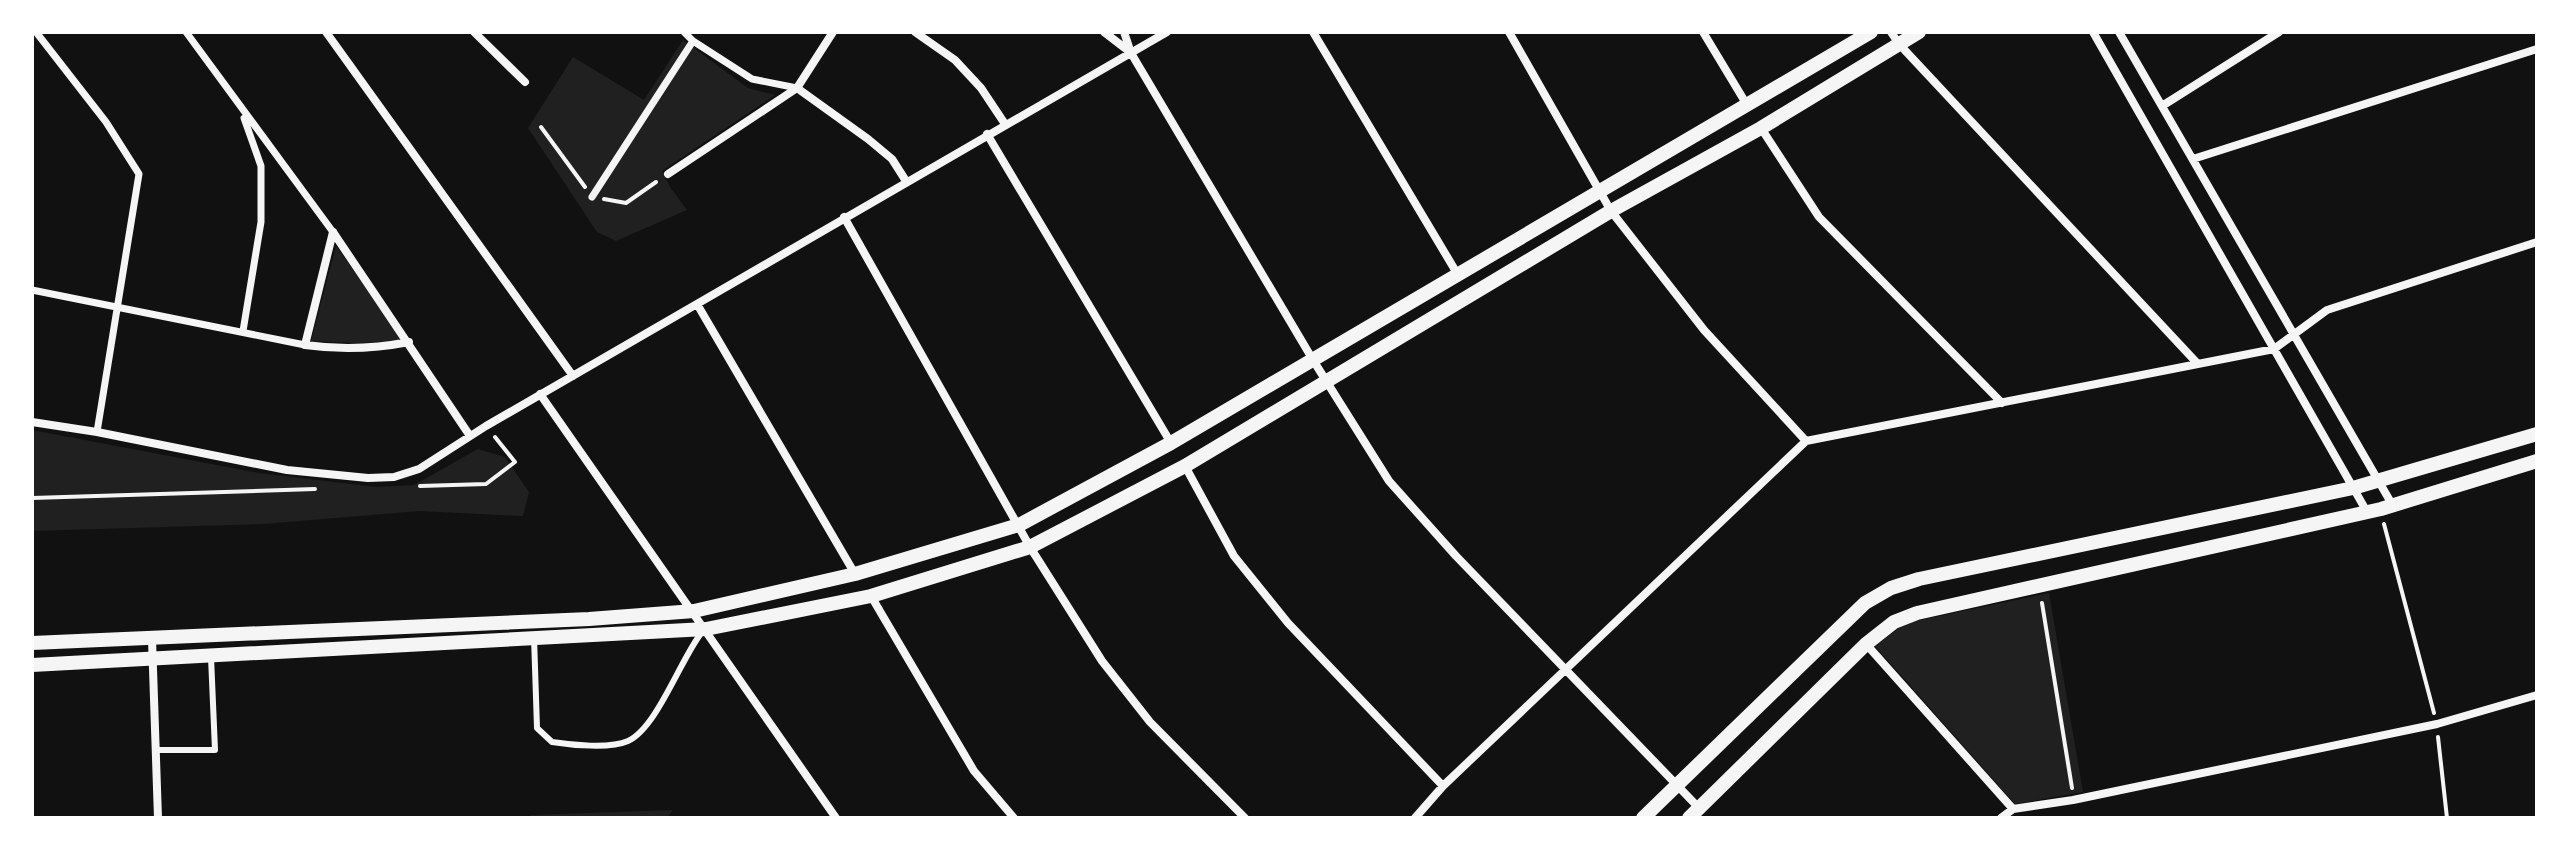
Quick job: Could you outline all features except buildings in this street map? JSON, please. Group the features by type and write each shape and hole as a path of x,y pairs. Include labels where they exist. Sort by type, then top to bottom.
{"street":[{"path":"36,32 106,122 139,174 97,432"},
{"path":"186,32 333,232 470,436"},
{"path":"326,32 573,376"},
{"path":"474,32 525,82"},
{"path":"684,32 752,79 797,88 892,159 906,181"},
{"path":"668,174 797,88 833,32"},
{"path":"915,32 955,60 981,88 1005,124"},
{"path":"1104,32 1131,53"},
{"path":"1124,32 1131,53 1313,360 1389,481 1456,556 1676,786 1694,813 1866,644 1894,622 1917,613 2380,509 2537,461"},
{"path":"32,422 287,470 368,478 394,477 419,469 540,394 1167,32"},
{"path":"1313,32 1458,275"},
{"path":"1509,32 1611,211 1704,330 1806,441"},
{"path":"1703,32 1747,105"},
{"path":"32,665 534,637 694,611 855,574 1019,525 1171,443 1871,32"},
{"path":"32,643 358,629 590,626 706,629 871,596 1030,547 1185,466 1611,211 1761,128 1895,38 1919,32"},
{"path":"2093,32 2353,488 2380,509"},
{"path":"2119,32 2378,481 2380,509"},
{"path":"2162,106 2279,32"},
{"path":"1895,38 2197,363"},
{"path":"592,197 693,41"},
{"path":"2193,159 2537,49"},
{"path":"240,108 261,166 261,222 243,331"},
{"path":"1761,128 1819,217 2002,403"},
{"path":"987,134 1171,443"},
{"path":"844,217 1030,547 1102,661 1150,722 1245,818"},
{"path":"305,345 333,232"},
{"path":"1415,818 1443,786 1806,441 2274,349 2327,310 2537,242"},
{"path":"32,290 305,345 375,349 409,342"},
{"path":"697,304 855,574"},
{"path":"540,394 836,818"},
{"path":"1643,818 1865,603 1891,588 1919,579 2353,488 2537,434"},
{"path":"1185,466 1234,556 1279,612 1443,786"},
{"path":"871,596 974,771 1014,818"},
{"path":"358,629 360,648"},
{"path":"152,639 158,818"},
{"path":"1866,644 2013,809"},
{"path":"2001,818 2013,809 2073,800 2437,724 2537,695"}],"lane":[{"path":"534,637 537,728 552,742 592,745 623,743 636,736 675,679 691,646 706,629"},
{"path":"155,750 215,750 211,657"}],"path":[{"path":"541,127 592,197 626,203 668,174"},
{"path":"2380,509 2437,724 2447,818"},
{"path":"2040,586 2073,800"}],"shaded area":[{"path":"683,40 748,88 775,95 662,171 687,210 616,241 597,232 528,128 573,57 644,100"},
{"path":"336,246 404,341 311,341"},
{"path":"32,430 259,473 376,487 414,485 478,449 505,457 529,492 523,516 419,511 263,524 32,531"},
{"path":"2049,593 2083,792 2015,804 1875,646 1906,623"},
{"path":"673,810 667,818 531,818 531,815"}]}
